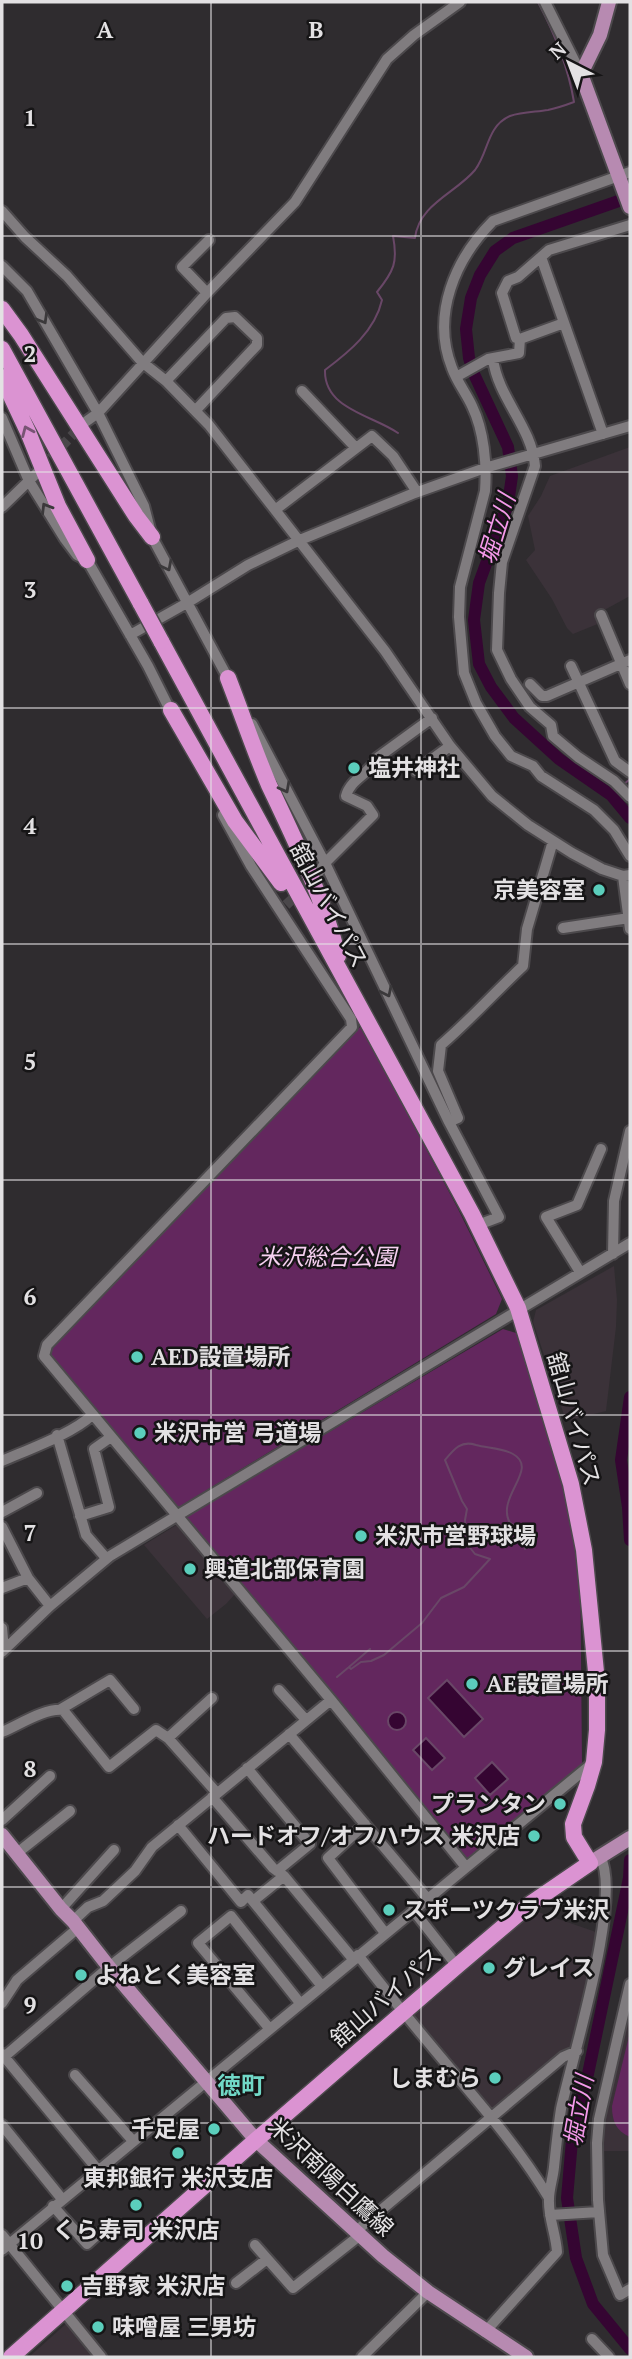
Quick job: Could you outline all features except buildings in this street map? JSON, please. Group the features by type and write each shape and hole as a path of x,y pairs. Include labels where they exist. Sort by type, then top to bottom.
{"highway":[{"path":"2,309 29,346 152,537"},
{"name":"舘山バイパス","path":"2,349 478,1225 518,1308 571,1484 584,1550 597,1682 594,1762 573,1824 574,1837 595,1860 530,1904 457,1966 11,2357"},
{"path":"2,376 58,506 87,560"},
{"path":"228,678 332,933 343,979"},
{"path":"171,710 235,821 272,868 343,979"}],"main road":[{"path":"609,2 600,35 581,74 623,178 630,207"},
{"name":"米沢南陽白鷹線","path":"2,1835 109,1967 256,2140 357,2234 428,2292 524,2357"},
{"path":"595,1860 630,1838"}],"street":[{"path":"84,423 98,413 142,362 295,202 387,59 414,35 460,2"},
{"path":"545,2 581,74"},
{"path":"623,178 493,221 478,237 459,266 445,308 447,351 460,375 481,433 485,468 485,491 460,587 459,617 464,673 476,703 495,736 511,756 533,765 541,776 594,810 614,830 630,856"},
{"path":"2,211 25,237 67,276 142,362 196,410 300,540 385,651 450,746 492,796 553,841 602,869 626,875 629,924 563,928"},
{"path":"520,339 516,338 502,293 508,281 518,277 549,250 630,225"},
{"path":"207,293 182,267 209,240"},
{"path":"541,257 603,434"},
{"path":"2,266 27,290 98,413 144,506 152,537 325,863 449,1122 499,1217 478,1225"},
{"path":"166,381 226,318 235,317 257,338 257,345 196,410"},
{"path":"520,339 564,323"},
{"path":"460,375 491,359 519,353 520,339"},
{"path":"491,359 503,394 534,453 535,466 502,562 497,650 511,679 530,707 551,725 553,736 614,781 630,797"},
{"path":"302,391 356,448"},
{"path":"2,418 65,539 77,555 87,560 130,635 235,837 283,908 351,1020 352,1027 47,1345 44,1356 331,1700 465,1866"},
{"path":"130,635 248,565 300,540 417,492 485,468 630,426"},
{"path":"275,510 372,436 393,456 417,492"},
{"path":"2,507 34,476"},
{"path":"601,615 626,662 630,684"},
{"path":"530,684 541,696 547,696 626,662"},
{"path":"571,666 615,761 630,772"},
{"path":"316,876 325,863 373,815 367,806 346,796 348,788 373,766 377,758 432,718"},
{"path":"415,771 450,746"},
{"path":"449,1122 458,1118 438,1071 440,1045 523,966 527,929 553,841"},
{"path":"615,1252 614,1201 630,1131"},
{"path":"580,1272 546,1217 577,1205 601,1149"},
{"path":"3,1651 106,1558 630,1243"},
{"path":"2,1461 57,1436 92,1415"},
{"path":"57,1436 86,1535 106,1558"},
{"path":"80,1516 109,1507 94,1449 111,1437"},
{"path":"2,1512 37,1493"},
{"path":"2,1527 28,1578 50,1606"},
{"path":"2,1588 28,1578"},
{"path":"2,1628 3,1651"},
{"path":"2,1732 61,1709 110,1680 134,1709"},
{"path":"279,1690 306,1720"},
{"path":"168,1738 212,1698"},
{"path":"2,2003 17,1980 73,1935 76,1925 88,1908 103,1901 135,1871 152,1847 331,1700"},
{"path":"61,1709 109,1767 156,1730 168,1738 273,1868 281,1873 355,1957 492,2118 549,2198"},
{"path":"289,1734 427,1898"},
{"path":"101,2357 4,2243 98,2170 594,1762"},
{"path":"247,1768 310,1844 253,1901"},
{"path":"2,1820 50,1776"},
{"path":"16,1854 71,1811"},
{"path":"365,1824 328,1858 385,1933"},
{"path":"178,1825 241,1902 248,1895 321,1985"},
{"path":"61,1909 114,1850"},
{"path":"485,2332 557,2252 549,2198 561,2109 605,1911 606,1866 595,1860"},
{"path":"413,1910 457,1966"},
{"path":"98,2170 3,2056 181,1911"},
{"path":"269,2028 198,1943 231,1916 300,2003"},
{"path":"630,1984 599,2119 593,2212 603,2255 620,2295 630,2289"},
{"path":"255,2245 293,2288 563,2057 576,2051"},
{"path":"75,2075 133,2141"},
{"path":"2,2125 87,2244 98,2234"},
{"path":"552,2215 593,2212"},
{"path":"236,2283 267,2259"},
{"path":"362,2357 428,2292"},
{"path":"592,2339 609,2357"}],"shaded area":[{"path":"630,447 630,596 597,614 600,623 573,634 526,560 535,550 528,516 550,476"},
{"path":"614,1266 616,1327 606,1411 566,1421 533,1322 536,1310"},
{"name":"興道北部保育園","path":"178,1524 236,1593 207,1619 144,1545"},
{"path":"447,1680 483,1719 464,1737 428,1698"},
{"path":"397,1712 403,1715 406,1721 403,1727 397,1730 391,1727 388,1721 391,1715"},
{"path":"426,1738 445,1758 432,1770 413,1750"},
{"path":"492,1762 508,1779 490,1795 475,1778"},
{"path":"535,1911 596,1932 574,2046 491,2114 409,2017"},
{"path":"630,2002 630,2151 599,2151 601,2121"},
{"path":"68,2322 97,2357 29,2357"}],"green space":[{"name":"米沢総合公園","path":"361,1026 458,1209 502,1299 496,1314 177,1508 47,1356 49,1347"},
{"path":"503,1329 516,1333 552,1441 580,1547 582,1764 466,1861 184,1518"},
{"path":"630,2032 630,2137 616,2125 612,2106"}],"waterway":[{"path":"398,433 341,402 332,394 325,370 352,348 374,321 382,300 377,292 395,260 393,236 415,238 423,216 475,170 492,133 502,121 510,116 548,110 574,102 560,50 538,2"},
{"name":"堀立川","path":"630,197 513,238 495,251 480,275 471,298 466,329 469,358 474,374 508,447 512,476 508,504 479,583 474,620 479,664 491,687 514,718 559,759 611,795 630,818"},
{"path":"623,785 630,779"},
{"name":"堀立川","path":"611,795 616,791"},
{"name":"堀立川","path":"630,1397 621,1460 630,1540"},
{"path":"337,1677 349,1667 351,1669 361,1662 384,1655 422,1623 441,1598 464,1587 490,1559 475,1554 467,1544 467,1509 445,1460 458,1446 471,1444 500,1449 520,1460 520,1476 511,1494 507,1513 510,1523 523,1530 525,1549"},
{"path":"349,1667 370,1649"},
{"name":"堀立川","path":"630,1860 629,1878 588,2074 573,2129 567,2198 576,2258 593,2304 630,2349"}],"tunnel":[{"path":"40,469 82,425"},
{"path":"286,905 302,890"}],"place":[{"name":"塩井神社","path":"354,768"},
{"name":"京美容室","path":"599,890"},
{"name":"AED設置場所","path":"137,1357"},
{"name":"米沢市営 弓道場","path":"140,1433"},
{"name":"米沢市営野球場","path":"361,1536"},
{"name":"興道北部保育園","path":"190,1569"},
{"name":"AE設置場所","path":"472,1684"},
{"name":"プランタン","path":"560,1804"},
{"name":"ハードオフ/オフハウス 米沢店","path":"534,1836"},
{"name":"スポーツクラブ米沢","path":"389,1910"},
{"name":"グレイス","path":"489,1968"},
{"name":"よねとく美容室","path":"81,1975"},
{"name":"しまむら","path":"495,2078"},
{"name":"千足屋","path":"214,2129"},
{"name":"東邦銀行 米沢支店","path":"178,2153"},
{"name":"くら寿司 米沢店","path":"136,2205"},
{"name":"吉野家 米沢店","path":"67,2286"},
{"name":"味噌屋 三男坊","path":"98,2327"}],"district":[{"name":"徳町","path":"241,2086"}]}
